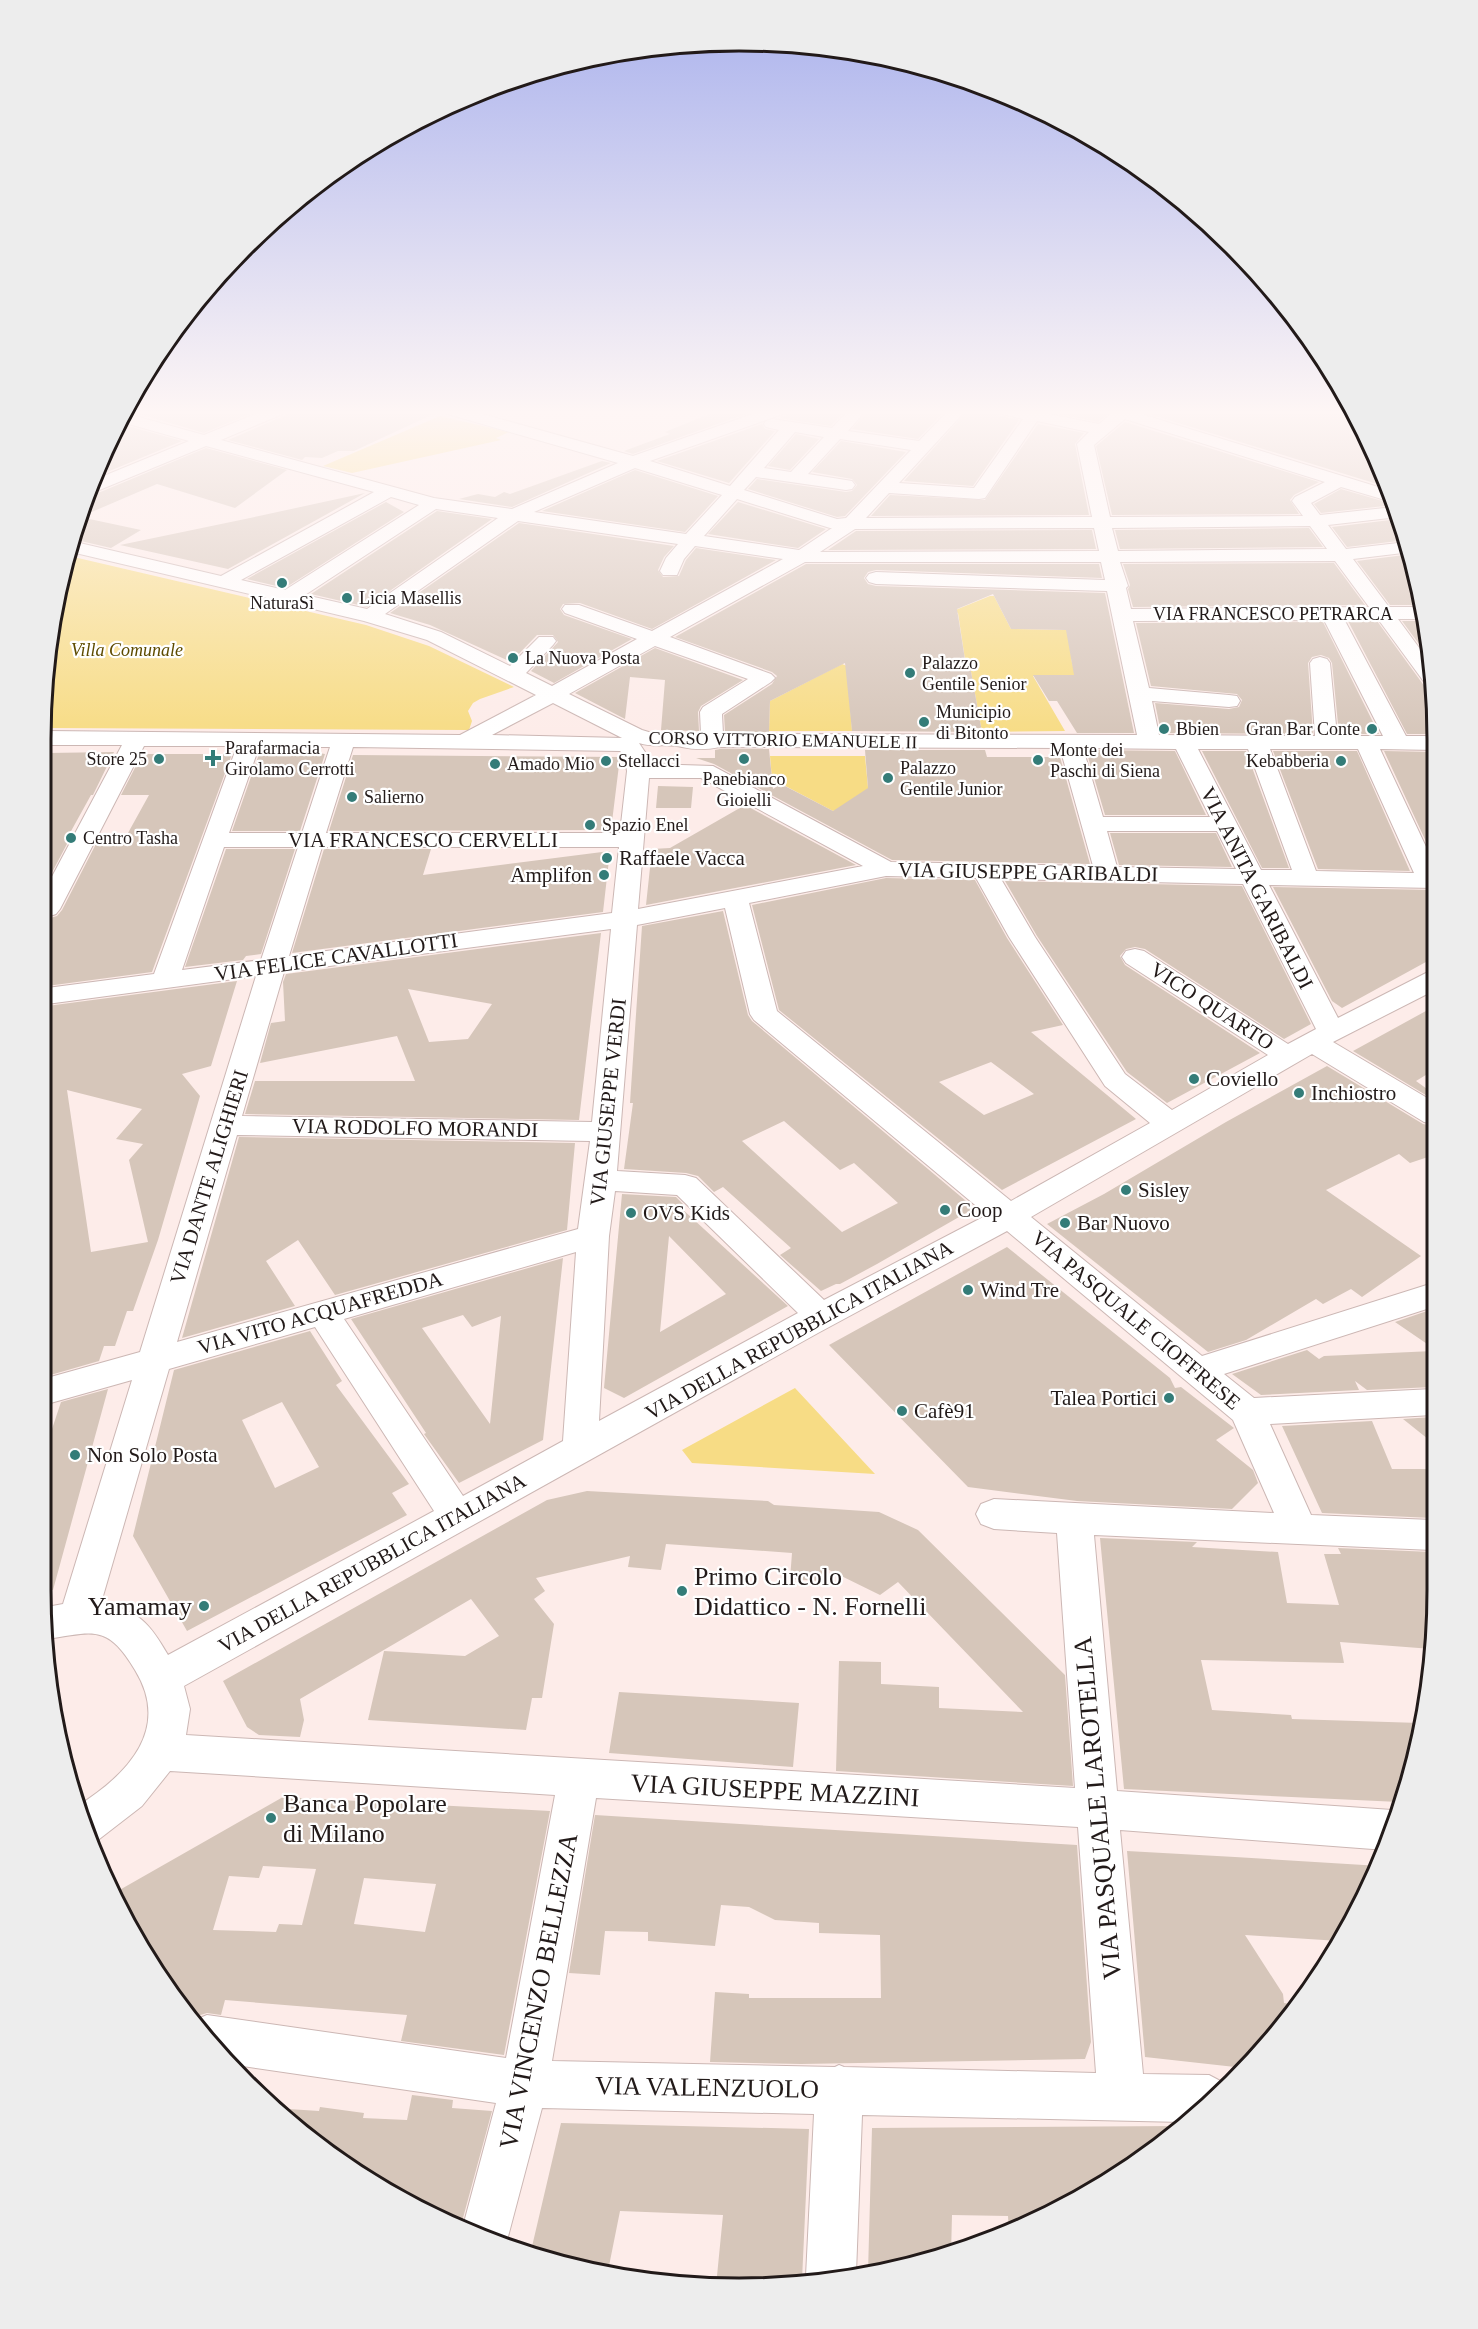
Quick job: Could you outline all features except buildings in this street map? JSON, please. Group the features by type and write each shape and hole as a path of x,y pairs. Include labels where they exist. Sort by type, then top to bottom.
{"street":[{"path":"225,581 339,519"},
{"path":"290,596 409,519"},
{"path":"370,615 508,519"},
{"path":"547,519 822,558 1340,555 1400,548"},
{"path":"670,571 675,558 709,519"},
{"path":"819,519 836,524 851,525 1315,521 1336,519"},
{"path":"465,740 554,694 802,556 857,519"},
{"path":"1102,519 1150,743"},
{"path":"1315,521 1423,666"},
{"path":"78,548 370,615 434,636 554,694 637,757 705,771 886,869"},
{"path":"876,578 1118,586"},
{"path":"572,609 764,678 711,712 713,742"},
{"name":"VIA FRANCESCO PETRARCA","path":"1124,615 1415,613"},
{"path":"1331,614 1398,744"},
{"path":"509,717 522,700 521,677 546,641"},
{"path":"1320,663 1327,744"},
{"path":"1141,694 1229,701"},
{"path":"51,738 615,743 630,746 637,757"},
{"path":"51,900 136,739"},
{"name":"VIA DANTE ALIGHIERI","path":"62,1620 154,1359 273,964 344,739"},
{"path":"165,980 249,740"},
{"name":"CORSO VITTORIO EMANUELE II","path":"637,757 665,749 713,742 1427,743"},
{"path":"1070,743 1107,874"},
{"name":"VIA ANITA GARIBALDI","path":"1184,743 1253,878 1310,1043"},
{"path":"1257,744 1307,879"},
{"path":"1366,744 1427,869"},
{"name":"VIA GIUSEPPE VERDI","path":"580,1449 593,1236 601,1180 626,919 637,757"},
{"path":"1093,824 1225,824"},
{"name":"VIA FRANCESCO CERVELLI","path":"214,840 632,840"},
{"name":"VIA GIUSEPPE GARIBALDI","path":"626,919 886,869 1427,881"},
{"path":"984,870 1022,937 1115,1080 1169,1123"},
{"name":"VIA PASQUALE CIOFFRESE","path":"735,897 764,1014 1247,1412 1299,1529"},
{"name":"VIA FELICE CAVALLOTTI","path":"51,995 273,964 626,919"},
{"name":"VICO QUARTO","path":"1135,957 1310,1043 1427,1111"},
{"name":"VIA DELLA REPUBBLICA ITALIANA","path":"161,1679 821,1316 1010,1216 1310,1043 1427,989"},
{"name":"VIA RODOLFO MORANDI","path":"225,1125 605,1132"},
{"path":"601,1180 685,1185 821,1316"},
{"name":"VIA VITO ACQUAFREDDA","path":"51,1389 593,1236"},
{"path":"1197,1370 1427,1297"},
{"path":"322,1312 457,1517"},
{"path":"1247,1412 1427,1402"},
{"path":"994,1514 1427,1536"},
{"name":"VIA PASQUALE LAROTELLA","path":"1074,1519 1121,2096"},
{"path":"62,1620 117,1623 135,1635 161,1679 170,1708 167,1728 158,1752 125,1797 91,1820"},
{"name":"VIA GIUSEPPE MAZZINI","path":"158,1752 1096,1809 1383,1829"},
{"name":"VIA VINCENZO BELLEZZA","path":"486,2230 525,2084 579,1778"},
{"name":"VIA VALENZUOLO","path":"218,2040 525,2084 1202,2098"},
{"path":"831,2272 839,2089"}],"green space":[{"name":"Villa Comunale","path":"75,557 366,625 429,646 514,687 473,703 468,711 472,721 469,730 51,728 57,649"},
{"path":"994,596 1011,629 1068,630 1072,663 1076,675 1033,676 1065,731 982,732 970,666 966,666 958,613 953,611"},
{"path":"842,664 847,666 852,731 769,731 770,701"},
{"path":"770,756 865,756 869,798 833,811 772,779"},
{"path":"795,1388 875,1474 692,1463 682,1450"}],"place":[{"name":"NaturaSì","path":"282,583"},
{"name":"Licia Masellis","path":"347,598"},
{"name":"La Nuova Posta","path":"513,658"},
{"name":"Palazzo Gentile Senior","path":"910,673"},
{"name":"Municipio di Bitonto","path":"924,722"},
{"name":"Bbien","path":"1164,729"},
{"name":"Gran Bar Conte","path":"1372,729"},
{"name":"Parafarmacia Girolamo Cerrotti","path":"213,758"},
{"name":"Store 25","path":"159,759"},
{"name":"Panebianco Gioielli","path":"744,759"},
{"name":"Monte dei Paschi di Siena","path":"1038,760"},
{"name":"Stellacci","path":"606,761"},
{"name":"Kebabberia","path":"1341,761"},
{"name":"Amado Mio","path":"495,764"},
{"name":"Palazzo Gentile Junior","path":"888,778"},
{"name":"Salierno","path":"352,797"},
{"name":"Spazio Enel","path":"590,825"},
{"name":"Centro Tasha","path":"71,838"},
{"name":"Raffaele Vacca","path":"607,858"},
{"name":"Amplifon","path":"604,875"},
{"name":"Coviello","path":"1194,1079"},
{"name":"Inchiostro","path":"1299,1093"},
{"name":"Sisley","path":"1126,1190"},
{"name":"Coop","path":"945,1210"},
{"name":"OVS Kids","path":"631,1213"},
{"name":"Bar Nuovo","path":"1065,1223"},
{"name":"Wind Tre","path":"968,1290"},
{"name":"Talea Portici","path":"1169,1398"},
{"name":"Cafè91","path":"902,1411"},
{"name":"Non Solo Posta","path":"75,1455"},
{"name":"Primo Circolo Didattico - N. Fornelli","path":"682,1591"},
{"name":"Yamamay","path":"204,1606"},
{"name":"Banca Popolare di Milano","path":"271,1818"}]}
